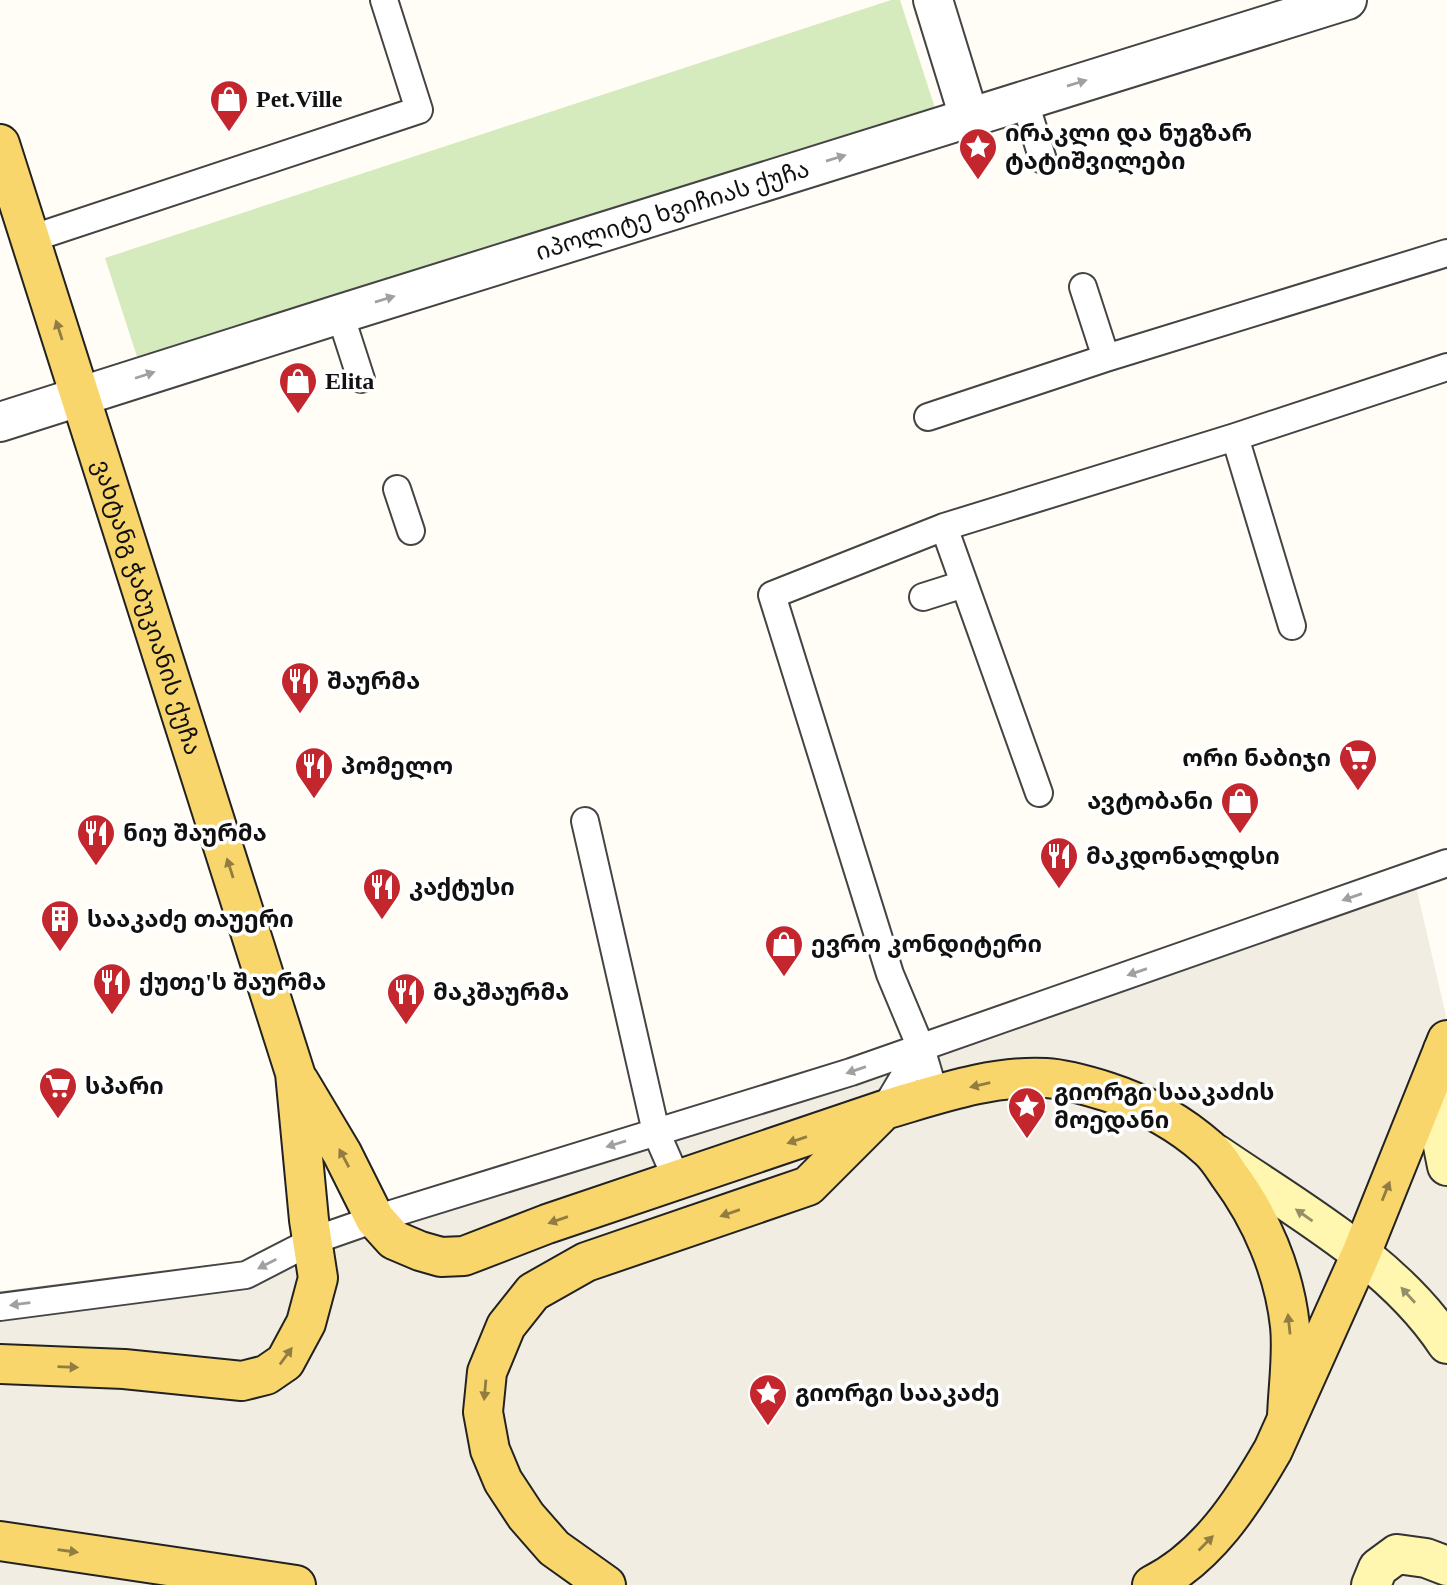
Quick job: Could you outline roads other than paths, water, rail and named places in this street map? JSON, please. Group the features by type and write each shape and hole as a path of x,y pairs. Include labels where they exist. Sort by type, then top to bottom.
{"main road":[{"name":"ვახტანგ ჭაბუკიანის ქუჩა","path":"0,144 295,1073"},
{"path":"1445,1045 1442,1141 1447,1166"},
{"path":"1152,1585 1163,1580 1192,1557 1227,1522 1273,1450 1361,1254 1445,1045"},
{"path":"295,1073 342,1153 375,1219 394,1240 441,1257 464,1256 547,1224 935,1095 1000,1080 1047,1078 1092,1087 1133,1100 1160,1114 1361,1254 1399,1286 1434,1324 1447,1344"},
{"path":"0,1364 124,1369 242,1381 266,1375 285,1362 306,1323 318,1278 295,1073"},
{"path":"606,1585 554,1548 526,1516 503,1480 490,1450 483,1412 487,1372 506,1326 533,1292 586,1262 808,1186 884,1110"},
{"path":"1212,1151 1259,1222 1276,1263 1290,1327 1287,1417"},
{"path":"0,1541 296,1585"},
{"path":"1371,1585 1378,1568 1397,1554 1426,1558 1447,1566"}],"street":[{"path":"933,0 969,117"},
{"name":"იპოლიტე ხვიჩიას ქუჩა","path":"0,422 340,313 1347,0"}],"lane":[{"path":"30,239 419,110 384,0"},
{"path":"1024,99 1043,160"},
{"path":"929,416 1106,358 1447,253"},
{"path":"1083,287 1106,358"},
{"path":"340,313 361,379"},
{"path":"935,1095 921,1048 890,974 793,644 772,595 944,527 1447,368"},
{"path":"1235,437 1292,626"},
{"path":"397,489 411,531"},
{"path":"944,527 1039,793"},
{"path":"923,597 964,584"},
{"path":"585,821 656,1132 677,1180"},
{"path":"0,1307 246,1275 312,1241 375,1219 851,1072 1447,863"},
{"path":"1416,874 1447,884"},
{"path":"884,1110 921,1048"}],"place":[{"name":"Pet.Ville","path":"229,133"},
{"name":"ირაკლი და ნუგზარ ტატიშვილები","path":"978,181"},
{"name":"Elita","path":"298,415"},
{"name":"შაურმა","path":"300,715"},
{"name":"ორი ნაბიჯი","path":"1358,792"},
{"name":"პომელო","path":"314,800"},
{"name":"ავტობანი","path":"1240,835"},
{"name":"ნიუ შაურმა","path":"96,867"},
{"name":"მაკდონალდსი","path":"1059,890"},
{"name":"კაქტუსი","path":"382,921"},
{"name":"სააკაძე თაუერი","path":"60,953"},
{"name":"ევრო კონდიტერი","path":"784,978"},
{"name":"ქუთე'ს შაურმა","path":"112,1016"},
{"name":"მაკშაურმა","path":"406,1026"},
{"name":"სპარი","path":"58,1120"},
{"name":"გიორგი სააკაძის მოედანი","path":"1027,1140"},
{"name":"გიორგი სააკაძე","path":"768,1427"}]}
